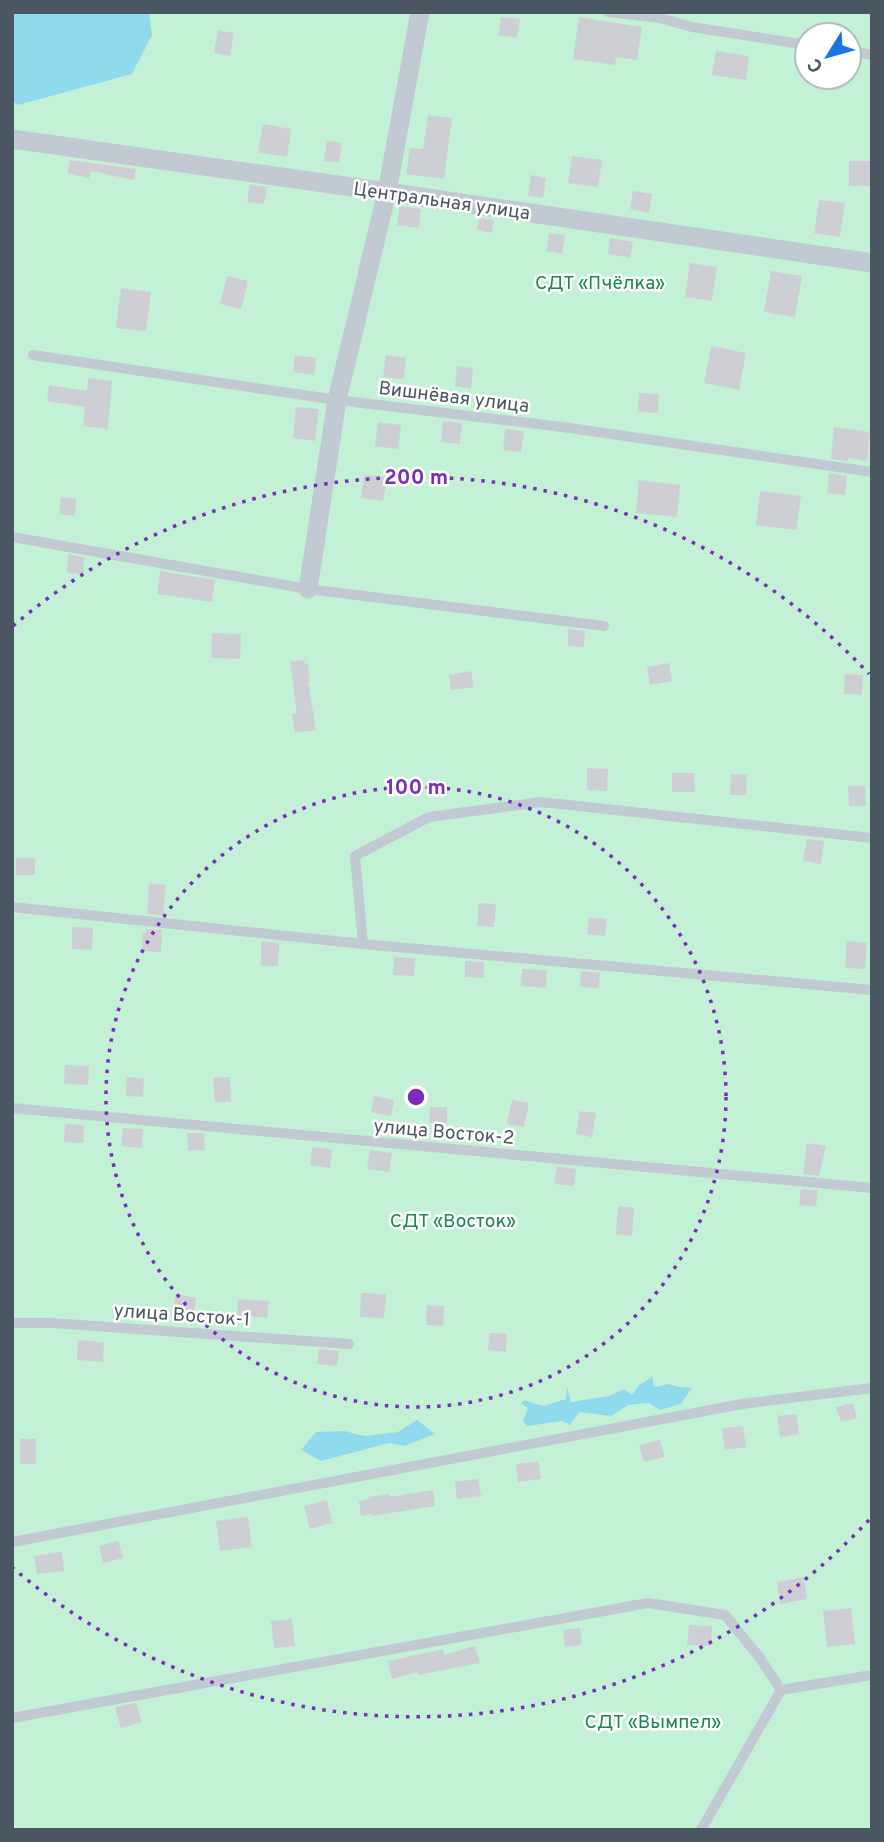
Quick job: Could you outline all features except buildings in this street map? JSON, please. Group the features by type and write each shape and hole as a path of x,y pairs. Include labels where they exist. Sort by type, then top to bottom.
{"street":[{"path":"308,589 337,400 387,192 420,12"},
{"name":"Центральная улица","path":"12,139 872,262"}],"lane":[{"path":"608,12 660,18 692,27 793,43"},
{"name":"Вишнёвая улица","path":"33,355 337,400 570,428 872,472"},
{"path":"12,537 308,589 604,626"},
{"path":"363,944 355,856 429,817 541,802 872,838"},
{"path":"12,907 363,944 872,990"},
{"name":"улица Восток-2","path":"12,1108 872,1188"},
{"name":"улица Восток-1","path":"12,1323 52,1323 349,1344"},
{"path":"12,1542 742,1404 872,1388"},
{"path":"12,1718 648,1604 724,1615 760,1658 781,1690"},
{"path":"781,1690 872,1675"},
{"path":"701,1830 781,1690"}],"green space":[{"path":"12,12 872,12 872,1830 12,1830"}],"water":[{"path":"12,12 149,12 152,35 132,74 18,105 12,101"},
{"path":"652,1376 654,1387 669,1384 692,1388 681,1404 660,1410 649,1403 628,1405 611,1416 579,1412 570,1425 562,1421 527,1426 523,1421 528,1408 521,1403 524,1400 543,1406 566,1399 567,1387 571,1402 609,1396 624,1389 632,1395 639,1385"},
{"path":"417,1420 435,1434 404,1446 389,1443 321,1461 301,1450 316,1432 344,1431 365,1436 398,1432"}],"park label":[{"name":"СДТ «Пчёлка»","path":"600,282"},
{"name":"СДТ «Восток»","path":"453,1220"},
{"name":"СДТ «Вымпел»","path":"653,1721"}]}
